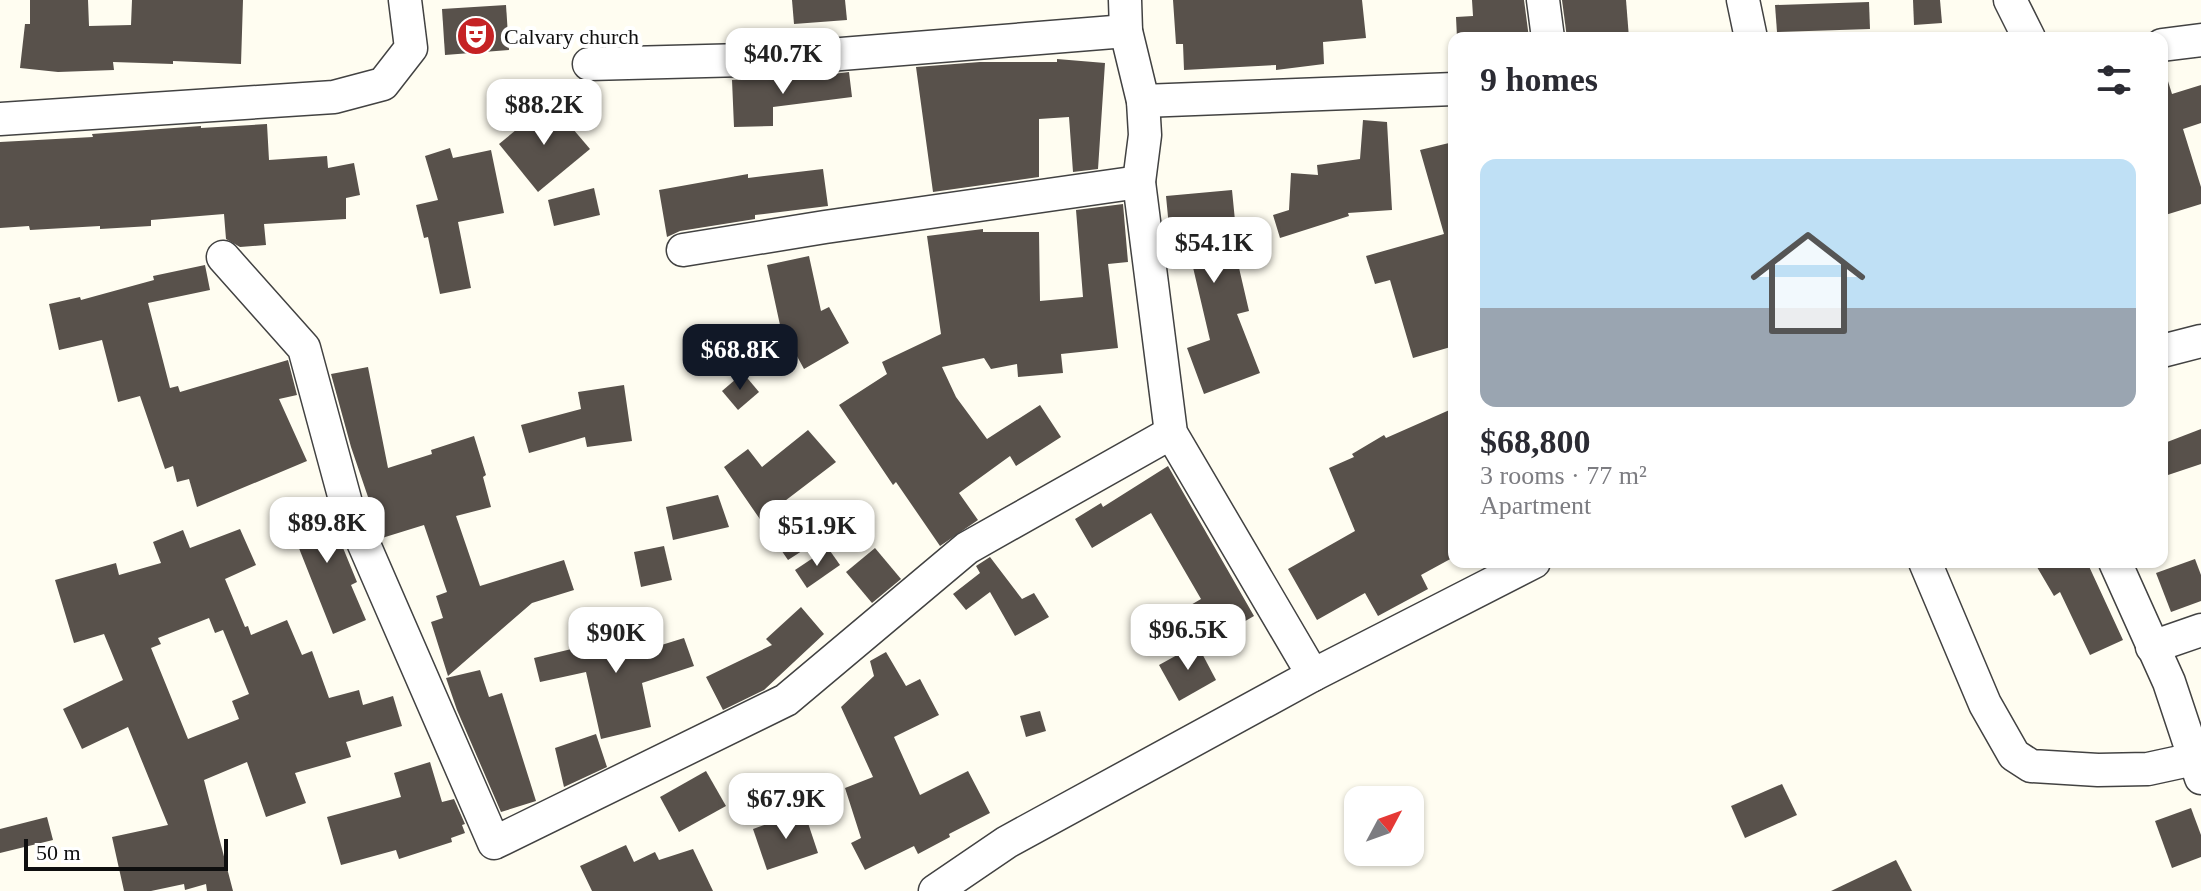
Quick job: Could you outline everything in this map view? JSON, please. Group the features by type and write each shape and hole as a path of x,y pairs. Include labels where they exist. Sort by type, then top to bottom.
{"street":[{"path":"0,119 334,97 383,84 411,48 405,0"},
{"path":"1543,0 1547,32"},
{"path":"1743,0 1750,32"},
{"path":"2010,0 2026,32"},
{"path":"589,64 779,59 1126,16 1143,101 1145,135 1139,182 1171,433 1313,675"},
{"path":"2168,44 2201,40"},
{"path":"1143,101 1448,89"},
{"path":"683,250 1139,182"},
{"path":"223,257 304,348 346,503 494,843 786,700 967,548 1171,433"},
{"path":"2168,349 2201,341"},
{"path":"935,891 1007,842 1313,675 1522,568"},
{"path":"1928,568 1985,704 2014,755 2021,761 2031,766 2098,770 2198,768 2169,682 2118,568"},
{"path":"2152,647 2201,630"}],"building":[{"path":"30,0 88,0 89,26 131,25 132,0 243,0 241,64 113,62 114,70 58,72 20,68 25,24 30,24"},
{"path":"792,0 845,0 847,20 794,24"},
{"path":"1173,0 1362,0 1366,38 1323,42 1324,64 1276,70 1276,65 1184,70 1183,44 1176,44"},
{"path":"1472,0 1524,0 1528,32 1457,32 1456,17 1473,16"},
{"path":"1562,0 1626,0 1629,32 1566,32"},
{"path":"1913,0 1940,0 1942,23 1914,25"},
{"path":"1869,2 1870,29 1777,32 1775,5"},
{"path":"506,5 509,50 445,55 442,9"},
{"path":"1057,59 1105,63 1098,169 1073,172 1069,117 1039,119 1039,177 933,192 916,67 980,62 1057,62"},
{"path":"849,72 852,97 773,107 773,126 734,127 732,80 801,78"},
{"path":"2168,81 2172,94 2201,85 2201,123 2183,129 2201,187 2201,204 2168,214"},
{"path":"550,102 590,149 538,192 499,144"},
{"path":"1363,120 1387,122 1392,210 1348,213 1349,216 1280,238 1273,215 1289,210 1291,173 1318,175 1317,165 1360,159"},
{"path":"267,124 269,160 327,156 328,168 354,163 360,195 346,198 346,219 264,224 266,245 240,247 226,239 224,214 151,220 151,226 0,228 0,142 201,126"},
{"path":"1448,143 1448,348 1413,358 1390,280 1375,284 1366,256 1444,234 1420,150"},
{"path":"450,148 453,158 491,150 504,213 458,222 471,288 440,294 428,237 424,238 416,205 438,200 425,156"},
{"path":"823,169 828,206 755,215 755,219 680,231 667,237 659,190 748,174 748,178"},
{"path":"594,188 600,215 554,226 548,200"},
{"path":"1232,190 1237,241 1233,242 1249,311 1237,314 1260,373 1204,394 1187,348 1210,340 1188,246 1171,248 1166,196"},
{"path":"1123,204 1128,262 1108,264 1118,348 1061,354 1063,373 1018,377 1017,364 991,369 984,358 942,367 956,397 987,439 1040,405 1061,437 1016,466 1010,456 959,493 978,520 940,546 896,482 893,485 839,405 887,374 882,362 941,334 927,236 983,229 983,232 1039,232 1040,301 1083,297 1076,210"},
{"path":"809,256 821,311 829,307 849,343 804,369 780,325 767,265"},
{"path":"205,265 210,290 148,303 170,388 178,386 180,392 288,360 297,395 279,399 307,461 197,507 189,479 177,482 173,466 165,469 140,396 118,402 102,340 59,350 49,304 80,297 81,300 154,280 153,276"},
{"path":"368,367 388,468 474,436 486,475 483,477 491,507 456,516 480,586 564,560 574,590 532,603 448,676 431,622 443,618 436,596 447,592 424,525 382,538 351,447 331,374"},
{"path":"743,373 759,392 738,410 722,391"},
{"path":"624,385 632,441 587,447 585,437 529,453 521,425 581,409 578,392"},
{"path":"1448,411 1448,560 1421,575 1428,589 1378,616 1365,593 1317,620 1288,569 1355,531 1329,468 1354,457 1352,454 1384,435 1386,438"},
{"path":"2201,429 2201,464 2168,475 2168,442"},
{"path":"808,430 836,462 777,507 805,549 788,560 724,467 748,449 762,467"},
{"path":"1168,466 1254,616 1209,642 1189,606 1201,599 1151,513 1092,548 1075,519 1101,503 1103,507"},
{"path":"718,495 729,527 673,540 666,507"},
{"path":"323,499 357,582 351,585 366,620 333,634 285,513"},
{"path":"240,529 256,565 225,579 251,635 287,620 302,655 312,651 329,698 359,690 363,705 393,696 402,726 346,742 351,757 295,773 306,803 266,817 247,762 204,780 233,891 207,891 206,884 185,890 184,884 151,891 124,891 112,837 168,825 128,727 82,749 63,709 123,680 104,634 74,643 55,580 116,563 119,575 161,563 153,542 183,530 190,548","holes":["209,618 215,633 223,630 249,694 232,701 239,719 188,739 151,648 161,644 158,638"]},
{"path":"664,546 672,580 641,587 634,552"},
{"path":"828,548 840,565 807,588 795,570"},
{"path":"875,548 901,579 872,603 846,572"},
{"path":"990,557 1022,599 1034,593 1049,617 1015,636 990,592 966,610 953,594 980,573 976,566"},
{"path":"2195,559 2201,575 2201,601 2171,612 2156,573"},
{"path":"2038,568 2090,568 2123,640 2090,655 2060,592 2054,596"},
{"path":"801,607 824,634 764,690 723,710 706,677 772,645 766,639"},
{"path":"611,621 617,640 636,636 639,652 684,638 694,666 642,683 651,727 601,739 586,672 540,682 534,658 584,646 579,631"},
{"path":"1197,644 1216,680 1179,701 1159,665"},
{"path":"886,652 906,686 920,679 939,715 894,737 920,795 968,771 990,813 918,854 914,846 865,870 851,843 861,838 845,788 873,777 841,707 874,676 870,661"},
{"path":"480,670 489,697 502,693 536,801 501,812 446,678"},
{"path":"1040,711 1046,731 1026,737 1020,716"},
{"path":"596,734 607,767 564,787 555,748"},
{"path":"430,762 442,802 454,799 465,824 462,825 465,833 451,838 452,842 399,859 396,850 341,865 327,817 401,797 394,773"},
{"path":"706,771 726,806 679,832 660,797"},
{"path":"1782,784 1797,815 1745,838 1731,806"},
{"path":"2191,808 2201,835 2201,857 2172,868 2155,821"},
{"path":"804,811 818,853 767,870 753,829"},
{"path":"47,817 53,840 0,853 0,829"},
{"path":"626,845 634,862 655,852 659,860 693,849 713,891 592,891 580,866"},
{"path":"1896,860 1912,891 1831,891"}],"place":[{"name":"Calvary church","path":"476,36"}]}
